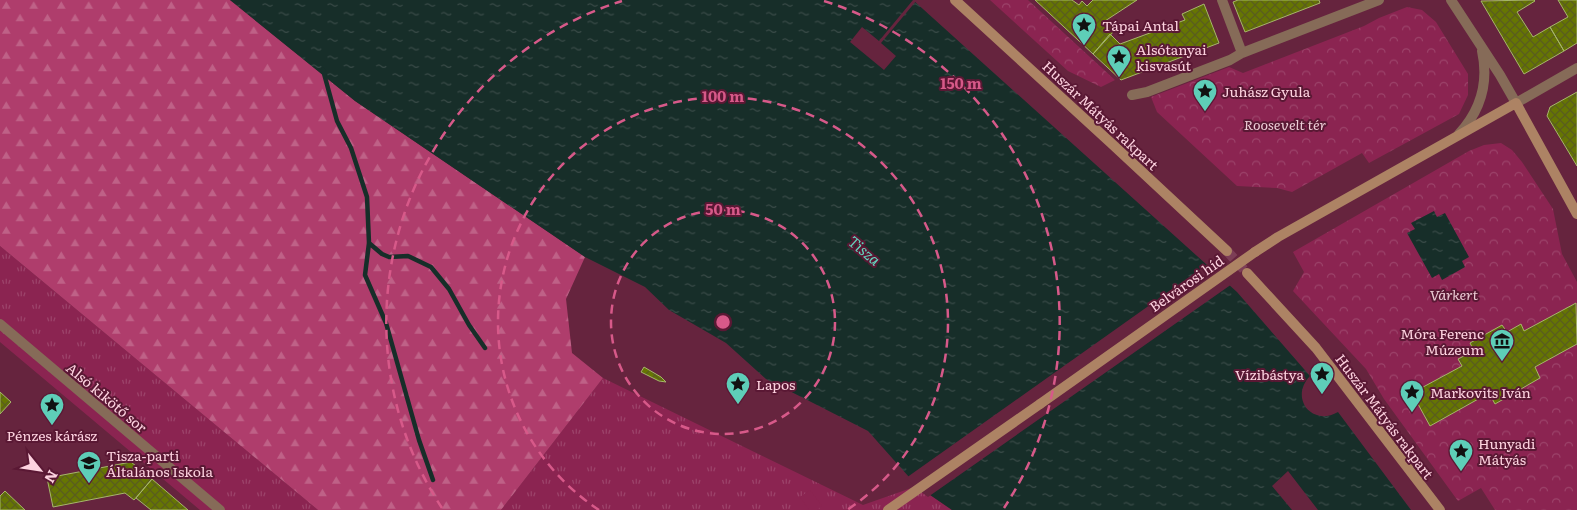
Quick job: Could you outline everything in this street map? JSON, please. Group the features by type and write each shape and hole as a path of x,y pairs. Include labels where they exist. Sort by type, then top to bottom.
{"street":[{"name":"Huszár Mátyás rakpart","path":"955,0 1227,251"},
{"path":"1222,0 1242,53"},
{"path":"1132,95 1147,92 1379,0"},
{"path":"1451,0 1500,75 1576,212"},
{"path":"1457,137 1470,123 1479,106 1484,88 1486,73 1481,48"},
{"path":"1516,103 1577,68"},
{"name":"Belvárosi híd","path":"888,510 1278,237 1516,103"},
{"name":"Huszár Mátyás rakpart","path":"1247,273 1316,348 1440,510"},
{"name":"Alsó kikötő sor","path":"0,324 220,510"}],"green space":[{"path":"0,0 230,0 355,101 585,257 566,299 572,353 603,378 501,510 318,510 0,246"},
{"path":"990,0 1028,0 1115,80 1101,87 1068,71"},
{"name":"Roosevelt tér","path":"1407,7 1422,10 1436,22 1468,74 1468,95 1459,114 1369,163 1362,153 1292,192 1277,188 1237,186 1157,112 1151,97 1229,67 1243,73 1364,26"},
{"name":"Várkert","path":"1501,143 1512,150 1522,162 1553,209 1562,254 1577,282 1577,510 1495,510 1481,488 1458,501 1384,399 1366,369 1293,291 1304,272 1293,252 1469,151 1484,145"},
{"path":"0,246 318,510 200,510 0,342"},
{"path":"603,378 863,505 917,486 952,510 501,510"},
{"path":"810,490 822,506 817,510 809,510 800,497"}],"water":[{"name":"Tisza","path":"230,0 913,0 1237,292 1310,376 1304,384 1302,393 1306,408 1320,416 1328,416 1338,412 1411,510 952,510 917,486 868,431 766,379 726,343 669,310 645,287 585,257 355,101"},
{"path":"1434,211 1437,217 1445,213 1469,257 1462,261 1465,267 1442,280 1439,274 1432,278 1407,233 1415,229 1411,223"}],"pier":[{"path":"913,0 917,0 881,43 896,56 884,70 850,42 862,27 879,41"},
{"path":"1209,263 1232,284 928,497 906,478"},
{"path":"1288,471 1318,510 1292,510 1272,486"}],"building":[{"path":"1035,0 1072,0 1079,5 1082,1 1087,6 1093,0 1137,0 1105,21 1115,30 1093,54"},
{"path":"1238,0 1319,0 1320,3 1245,32 1233,2"},
{"path":"1534,0 1517,12 1533,37 1550,27 1564,51 1524,74 1481,1"},
{"path":"1558,0 1577,0 1577,43 1564,51 1550,27 1568,17"},
{"path":"1204,4 1219,43 1121,80 1093,54 1110,34 1120,44 1185,20 1182,14"},
{"path":"1577,92 1577,166 1547,116 1550,107"},
{"name":"Móra Ferenc Múzeum","path":"1576,303 1577,344 1535,367 1540,378 1495,404 1489,393 1430,426 1412,393 1462,366 1458,359 1474,351 1470,343 1502,325 1507,332 1521,324 1524,331"},
{"path":"644,367 666,382 659,381 641,372"},
{"path":"0,392 11,402 0,414"},
{"path":"131,462 152,479 134,500 125,493 53,507 47,478"},
{"path":"152,479 188,510 151,510 136,498"},
{"path":"5,491 25,510 0,510 0,496"}],"waterway":[{"path":"323,70 337,121 351,148 367,197 369,243 365,275 386,323 419,440 433,480"},
{"path":"369,243 382,254 389,257 408,256 431,267 449,289 469,325 485,348"}],"tunnel":[{"path":"1227,251 1247,273"}],"place":[{"name":"Tápai Antal","path":"1084,46"},
{"name":"Alsótanyai kisvasút","path":"1119,78"},
{"name":"Juhász Gyula","path":"1205,112"},
{"name":"Móra Ferenc Múzeum","path":"1502,362"},
{"name":"Vízibástya","path":"1322,395"},
{"name":"Lapos","path":"738,405"},
{"name":"Markovits Iván","path":"1412,413"},
{"name":"Pénzes kárász","path":"52,426"},
{"name":"Hunyadi Mátyás","path":"1461,472"},
{"name":"Tisza-parti Általános Iskola","path":"89,484"}]}
